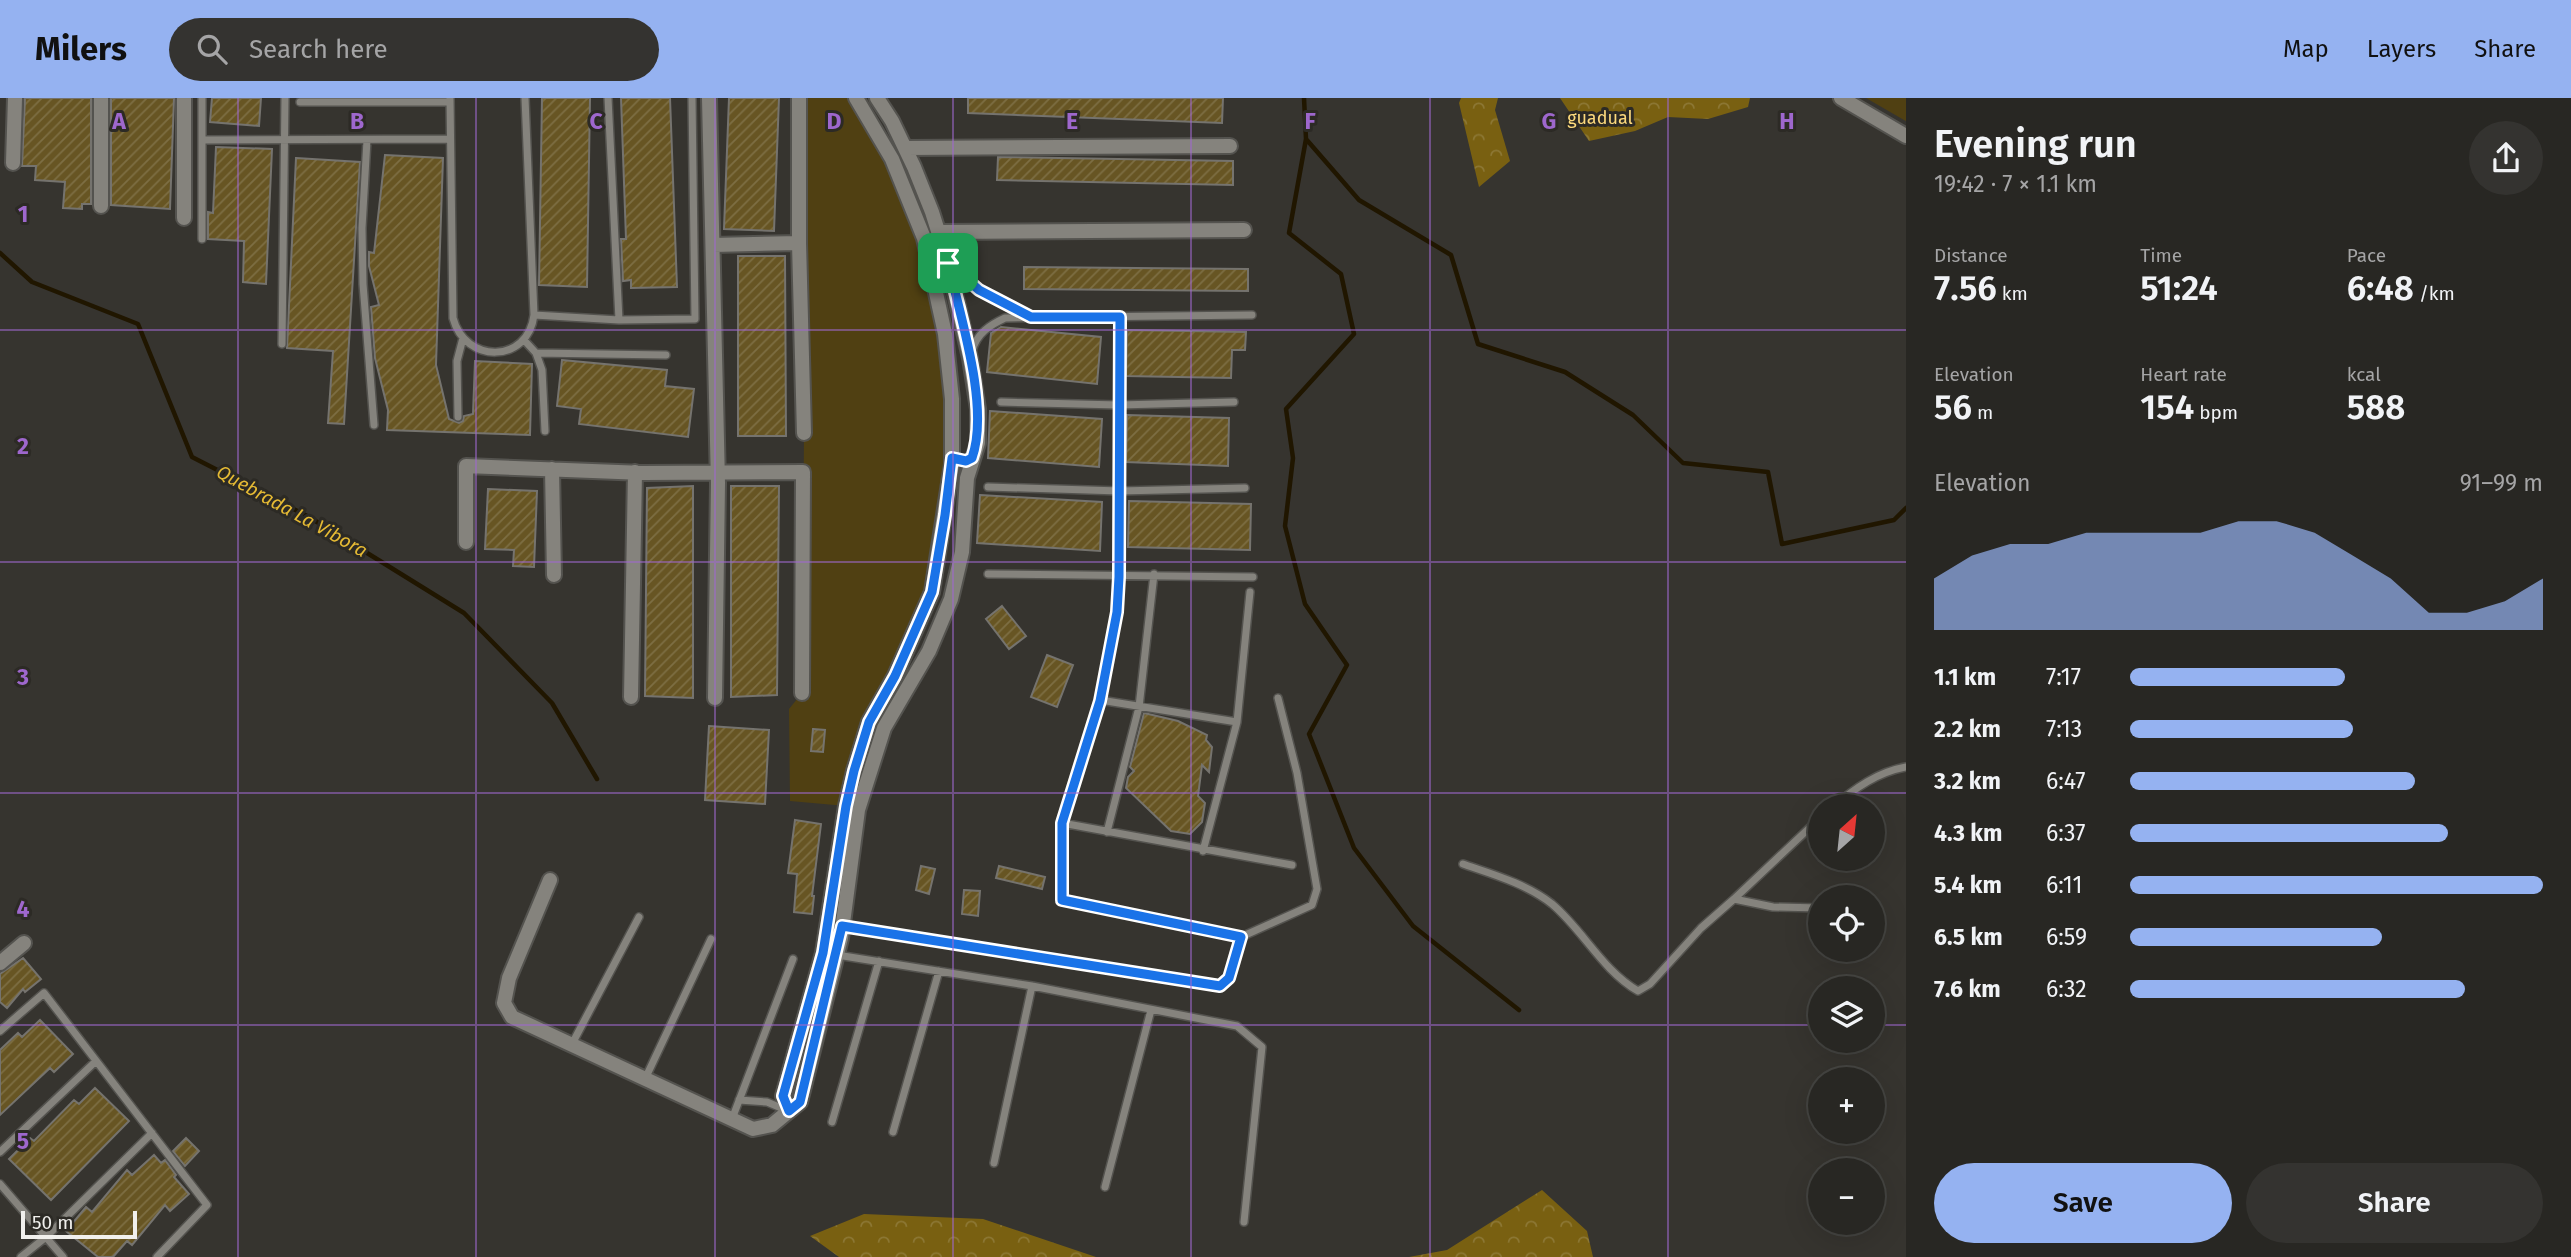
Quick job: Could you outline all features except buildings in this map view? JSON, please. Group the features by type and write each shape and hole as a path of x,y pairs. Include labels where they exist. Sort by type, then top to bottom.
{"street":[{"path":"13,163 15,98"},
{"path":"101,98 101,206"},
{"path":"184,98 184,218"},
{"path":"709,98 718,471 715,698"},
{"path":"799,98 799,243 804,433"},
{"path":"789,1111 783,1096 823,953 854,771 869,722 907,650 932,592 952,458 952,398 945,334 924,237 892,159 856,98"},
{"path":"550,880 509,978 505,1003 512,1017 753,1129 772,1125 800,1102 842,926 858,810 884,728 929,652 951,599 966,527 967,478 978,443 978,409 970,358 948,263 906,148 877,98"},
{"path":"1841,98 1906,136"},
{"path":"906,148 1230,146"},
{"path":"938,232 1244,230"},
{"path":"713,245 799,243"},
{"path":"952,458 966,461 972,458"},
{"path":"466,542 466,466 635,472 803,472 802,693"},
{"path":"552,470 554,575"},
{"path":"632,697 635,472"},
{"path":"907,650 929,652"},
{"path":"0,963 24,943"}],"lane":[{"path":"202,98 202,239"},
{"path":"282,344 285,98"},
{"path":"300,102 450,100 453,318 463,338 475,348 489,352 504,351 524,340 533,325 524,98"},
{"path":"608,98 619,320"},
{"path":"534,315 619,320 695,319 692,98"},
{"path":"202,140 449,139"},
{"path":"367,140 362,228 363,284 374,425"},
{"path":"948,263 979,290 1031,317"},
{"path":"970,358 981,332 992,323 1005,318 1252,315"},
{"path":"1120,317 1117,612 1100,701 1062,823 1062,900 1241,937 1312,905 1317,889 1297,773 1278,698"},
{"path":"458,417 457,361 463,338"},
{"path":"524,340 536,354 542,370 545,431"},
{"path":"536,354 666,355"},
{"path":"1001,402 1119,405 1234,402"},
{"path":"988,487 1119,491 1245,488"},
{"path":"988,573 1253,577"},
{"path":"1108,832 1139,707 1153,574"},
{"path":"1203,850 1237,722 1250,592"},
{"path":"1100,701 1237,722"},
{"path":"1849,794 1887,771 1906,767"},
{"path":"1062,823 1292,865"},
{"path":"1464,864 1535,893 1552,904 1622,982 1638,991 1650,984 1701,928 1808,829"},
{"path":"1734,899 1773,907 1808,908"},
{"path":"572,1044 639,917"},
{"path":"842,926 1220,986 1229,978 1241,937"},
{"path":"645,1080 712,939"},
{"path":"836,956 1032,986 1237,1026 1262,1047 1244,1222"},
{"path":"732,1119 793,959"},
{"path":"832,1122 879,961"},
{"path":"892,1132 939,971"},
{"path":"995,1163 1032,986"},
{"path":"0,1031 44,993 207,1205 157,1257"},
{"path":"1105,1187 1151,1010"},
{"path":"0,1152 96,1061"},
{"path":"739,1100 767,1102 789,1111"},
{"path":"21,1257 46,1237 152,1133"},
{"path":"0,1184 63,1257"}],"shaded area":[{"path":"799,98 856,98 915,214 952,399 936,570 869,722 846,806 790,801 789,709 802,693 804,433"},
{"path":"1866,98 1906,98 1906,121 1904,120"}],"green space":[{"path":"1461,98 1498,98 1495,110 1510,161 1479,187 1459,103"},
{"name":"guadual","path":"1560,98 1750,98 1748,107 1708,119 1668,117 1635,131 1589,141"},
{"path":"1542,1190 1587,1231 1593,1257 1409,1257 1447,1250"},
{"path":"864,1214 983,1219 1096,1257 839,1257 810,1236"}],"waterway":[{"path":"1304,98 1306,139 1359,200 1451,255 1478,344 1565,372 1633,415 1683,463 1768,472 1782,544 1894,520 1906,508"},
{"path":"1306,139 1289,233 1341,274 1354,334 1286,409 1293,458 1285,526 1305,604 1347,665 1309,734 1354,848 1413,926 1519,1010"},
{"name":"Quebrada La Vibora","path":"0,253 32,282 138,324 192,457 309,517 464,613 552,703 597,779"}],"route":[{"path":"948,263 979,290 1031,317 1120,317 1117,612 1100,701 1062,823 1062,900 1241,937 1229,978 1220,986 842,926 800,1102 789,1111 783,1096 823,953 854,771 869,722 895,676 932,592 952,458 966,461 972,458 978,443 978,409 970,358 948,263"}]}
